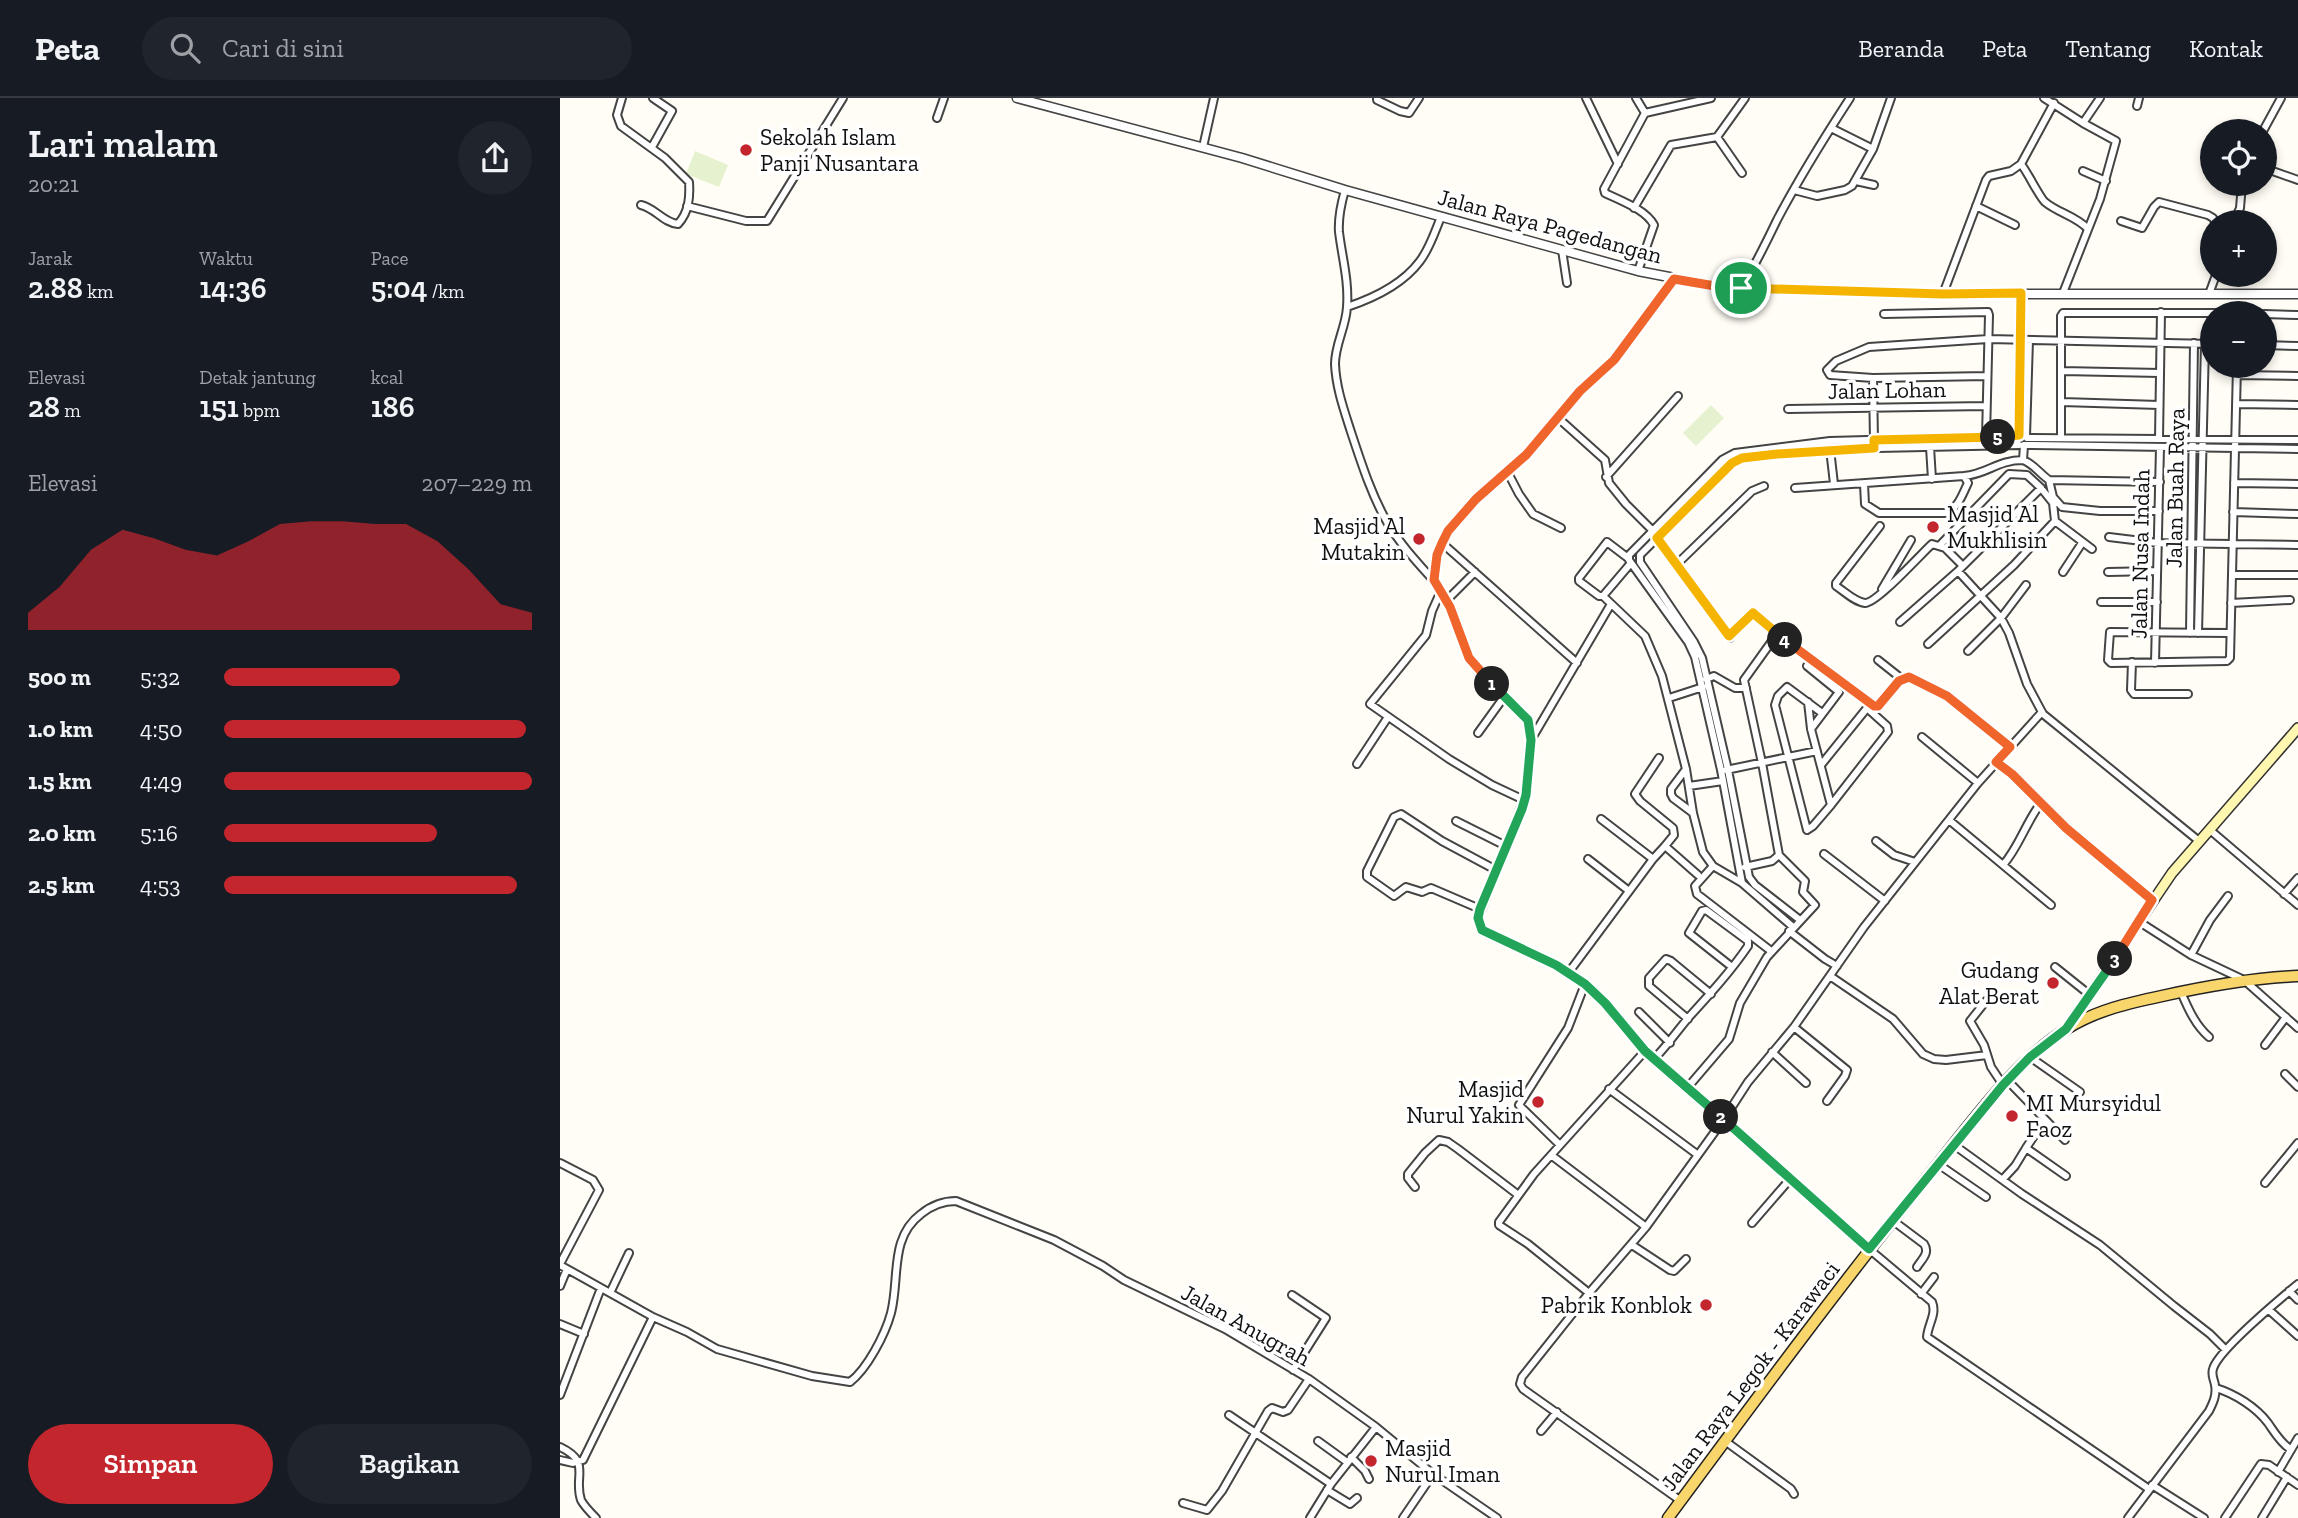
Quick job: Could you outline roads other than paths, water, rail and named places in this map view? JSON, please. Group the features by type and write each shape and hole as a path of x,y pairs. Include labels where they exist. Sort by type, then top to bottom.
{"main road":[{"path":"2066,1029 2152,900 2199,841 2298,728"},
{"name":"Jalan Raya Legok - Karawaci","path":"1673,1516 1725,1441 1869,1249 2030,1057 2066,1029 2091,1015 2122,1005 2244,980 2298,976"}],"street":[{"path":"622,98 617,114 621,126 682,172 689,182 688,206 683,219 675,224 649,207 641,205"},
{"path":"652,148 672,111 653,98"},
{"path":"688,206 746,221 758,223 769,220 843,98"},
{"path":"937,118 944,98"},
{"name":"Jalan Raya Pagedangan","path":"1017,98 1040,101 1637,271 1721,287 1943,294 2298,294"},
{"path":"1203,148 1214,98"},
{"path":"1377,98 1409,113 1419,98"},
{"path":"1586,98 1618,164"},
{"path":"1636,98 1645,113"},
{"path":"1637,271 1654,225 1651,219 1604,191 1604,188 1645,113 1712,98"},
{"path":"1634,208 1671,145 1717,137 1745,98"},
{"path":"1741,288 1794,190 1850,98"},
{"path":"1794,190 1817,196 1845,190 1856,181 1873,149 1891,98"},
{"path":"2044,98 2116,141 2106,181 2063,293"},
{"path":"2082,123 2100,98"},
{"path":"2270,119 2281,98"},
{"path":"1943,294 1989,176 2011,172 2021,164 2054,103"},
{"path":"1830,128 1873,149"},
{"path":"1717,137 1742,173"},
{"path":"2021,164 2030,175 2043,201 2081,221 2088,229"},
{"path":"2083,171 2106,181"},
{"path":"2277,173 2298,180"},
{"path":"1856,181 1874,185"},
{"path":"1345,190 1339,213 1339,230 1346,270 1347,307 1345,322 1336,346 1335,365 1339,395 1368,481 1387,522 1404,548 1434,580 1450,607 1469,658 1480,673 1528,720 1531,740 1524,800 1480,909 1478,918 1482,930 1569,972 1585,984 1605,1003 1645,1051 1932,1302 1934,1307 1927,1337 2151,1487 2204,1518"},
{"path":"2122,221 2142,228 2159,202 2200,213"},
{"path":"1976,206 2015,225"},
{"path":"1347,307 1379,296 1414,268 1424,255 1441,216"},
{"path":"1562,250 1567,283"},
{"path":"1434,580 1437,555 1448,531 1476,499 1526,455 1580,391 1614,360 1674,279"},
{"path":"2209,294 2212,287"},
{"path":"2021,293 2023,460"},
{"path":"2159,438 2161,312"},
{"path":"1884,314 1988,313 1986,437"},
{"path":"2061,437 2063,313 2200,313"},
{"path":"2277,314 2298,315"},
{"path":"1987,376 1873,377 1830,375 1827,370 1831,364 1869,347 1988,339 2200,344"},
{"path":"2023,440 2029,340"},
{"name":"Jalan Buah Raya","path":"2190,632 2194,344"},
{"path":"2277,345 2298,346"},
{"path":"2062,371 2160,373"},
{"path":"2277,376 2298,376"},
{"path":"1873,377 1874,444"},
{"name":"Jalan Buah Raya","path":"2198,632 2207,378"},
{"path":"2230,633 2109,633 2109,662 2227,661 2230,657 2236,378"},
{"path":"1606,477 1678,396"},
{"path":"2062,402 2160,405"},
{"path":"2236,404 2298,405"},
{"name":"Jalan Lohan","path":"1788,410 1986,406"},
{"path":"1557,417 1605,460 1606,477 1626,504 1653,531 1730,638 1753,613 1874,706 1878,706 1902,679 1909,677 1947,696 2010,747"},
{"path":"1837,966 1791,929 1751,881 1705,684 1702,658 1639,560 1640,555 1737,460 1874,444 1986,437 2160,447 2298,449"},
{"path":"1603,596 1653,531 1728,455 1829,441 1930,446 2061,437 2298,440"},
{"path":"1930,446 1932,479"},
{"name":"Jalan Nusa Indah","path":"2155,663 2160,447"},
{"path":"1830,449 1834,484"},
{"path":"1795,488 1980,475 1996,464 2008,460 2030,463 2049,480 2160,482"},
{"path":"1507,471 1533,514 1561,528"},
{"path":"1940,545 2009,474 2027,475 2053,503 2055,522 2092,549"},
{"path":"1864,484 1866,504 1879,513 1947,513 1954,509 1964,493 1968,483 1964,476"},
{"path":"2049,480 2053,497 2062,507 2100,511 2159,511"},
{"path":"2234,483 2298,484"},
{"path":"1676,565 1752,491 1764,486"},
{"path":"1900,622 1960,569 2041,488"},
{"path":"2233,512 2298,514"},
{"path":"1928,644 1982,596 2055,522"},
{"path":"1880,526 1836,586 1860,602 1870,602 1932,544 1945,548 2001,618 2027,684 2042,712 2199,841"},
{"path":"2109,537 2158,543 2298,545"},
{"path":"1881,594 1911,540"},
{"path":"1705,684 1688,642 1630,560 1607,542 1578,581 1603,596 1645,636 1669,698 1703,852 1713,866 1800,920"},
{"path":"1442,543 1577,663"},
{"path":"2063,572 2082,543"},
{"path":"2108,572 2157,571"},
{"path":"1446,601 1475,572"},
{"path":"2232,575 2298,575"},
{"path":"1968,651 2001,618 2025,585"},
{"path":"1440,593 1426,635 1370,705 1449,759 1492,785 1524,800"},
{"path":"2231,604 2290,600"},
{"path":"2101,602 2157,602"},
{"path":"1531,740 1611,604"},
{"path":"1688,1087 1729,1039 1740,1003 1771,951 1815,904 1802,892 1805,881 1779,855 1746,688 1745,677 1777,634"},
{"path":"1878,660 1902,679"},
{"path":"2132,662 2131,690 2134,694 2188,694"},
{"path":"1807,666 1839,692 1811,729"},
{"path":"1669,698 1705,684 1714,676 1735,688 1746,688"},
{"path":"1821,765 1867,708 1888,726 1888,732 1831,805 1807,830 1774,705 1787,687 1822,713"},
{"path":"1478,733 1504,697"},
{"path":"1808,702 1811,729 1831,805"},
{"path":"1681,1502 1523,1389 1520,1384 1521,1377 1646,1227 1748,1082 1794,1027 1915,862 1978,783 2042,712"},
{"path":"1357,764 1388,717"},
{"path":"1922,737 1978,783"},
{"path":"1724,770 1817,751"},
{"path":"1569,972 1674,835 1673,828 1635,794 1659,758"},
{"path":"1996,762 2012,774 2066,828 2152,900"},
{"path":"1686,769 1671,789 1671,793 1673,798 1693,813"},
{"path":"1724,770 1723,781 1742,883"},
{"path":"1689,786 1723,781"},
{"path":"2003,864 2028,825 2030,816 2041,803"},
{"path":"1480,909 1431,887 1422,892 1406,887 1394,896 1370,880 1367,871 1394,817 1401,814 1496,870"},
{"path":"1601,819 1653,859"},
{"path":"1950,820 2052,905"},
{"path":"1456,821 1506,846"},
{"path":"2210,830 2298,905"},
{"path":"1876,841 1894,855 1915,862"},
{"path":"1665,846 1698,875"},
{"path":"1824,854 1885,901"},
{"path":"1738,869 1772,861 1779,855"},
{"path":"1588,859 1629,891"},
{"path":"1713,866 1695,886 1697,894 1771,951"},
{"path":"2284,894 2298,878"},
{"path":"1742,883 1751,881"},
{"path":"2191,955 2210,920 2228,896"},
{"path":"1654,1059 1711,994 1732,967 1748,946 1748,941 1706,910 1702,911 1689,931 1690,936 1732,967"},
{"path":"2138,921 2191,955 2244,980 2298,1028"},
{"path":"1688,1019 1649,986 1649,978 1666,959 1711,994"},
{"path":"2054,967 2090,995"},
{"path":"1830,976 1893,1019 1923,1054 1946,1060 1987,1055"},
{"path":"1560,1145 1518,1105 1568,1028 1585,984"},
{"path":"2180,992 2193,1018 2209,1037"},
{"path":"1986,1001 1969,1021 1984,1045 1991,1067 2065,1140"},
{"path":"1639,1012 1670,1043"},
{"path":"2265,1045 2286,1017"},
{"path":"1794,1027 1847,1070 1827,1101"},
{"path":"1589,1293 1528,1244 1499,1225 1499,1222 1517,1194 1609,1088 1645,1051"},
{"path":"1773,1052 1806,1083"},
{"path":"2030,1057 2080,1092"},
{"path":"2285,1074 2298,1087"},
{"path":"1609,1088 1698,1155"},
{"path":"2003,1179 2045,1121"},
{"path":"1415,1187 1408,1174 1439,1140 1448,1142 1517,1194"},
{"path":"2265,1183 2298,1143"},
{"path":"1954,1145 2100,1245 2225,1349"},
{"path":"2026,1147 2066,1176"},
{"path":"1551,1155 1646,1227"},
{"path":"560,1163 593,1180 599,1190 562,1266 560,1286"},
{"path":"1938,1164 1986,1197"},
{"path":"1752,1223 1791,1178"},
{"name":"Jalan Anugrah","path":"653,1317 717,1349 812,1376 850,1382 862,1372 891,1313 900,1239 908,1225 926,1210 940,1203 956,1201 1054,1240 1124,1280 1225,1329 1309,1379 1376,1427 1433,1474 1497,1518"},
{"path":"1892,1220 1927,1249 1917,1267"},
{"path":"1632,1245 1674,1271 1686,1259"},
{"path":"610,1293 629,1253"},
{"path":"560,1460 583,1460 653,1317 562,1266"},
{"path":"1921,1294 1934,1277"},
{"path":"2128,1518 2209,1411 2216,1388 2213,1367 2225,1349 2298,1283"},
{"path":"560,1395 601,1288"},
{"path":"2289,1292 2298,1300"},
{"path":"1292,1295 1326,1318 1293,1370"},
{"path":"2269,1310 2298,1336"},
{"path":"560,1324 584,1334"},
{"path":"1183,1503 1206,1514 1272,1408 1283,1412 1288,1410 1309,1379"},
{"path":"2216,1388 2239,1398 2267,1421 2282,1443 2290,1449"},
{"path":"1541,1431 1557,1412"},
{"path":"1229,1415 1350,1504 1357,1499"},
{"path":"1310,1518 1329,1487 1376,1427"},
{"path":"2278,1472 2298,1438"},
{"path":"1318,1441 1365,1471 1370,1479"},
{"path":"1725,1441 1784,1483 1794,1494"},
{"path":"560,1447 575,1455 579,1462 581,1499 596,1518"},
{"path":"2225,1518 2261,1464 2269,1465 2298,1485"},
{"path":"1403,1518 1433,1474"},
{"path":"2262,1518 2287,1477"}],"place":[{"name":"Sekolah Islam Panji Nusantara","path":"746,150"},
{"name":"Masjid Al Mukhlisin","path":"1933,527"},
{"name":"Masjid Al Mutakin","path":"1419,539"},
{"name":"Gudang Alat Berat","path":"2053,983"},
{"name":"Masjid Nurul Yakin","path":"1538,1102"},
{"name":"MI Mursyidul Faoz","path":"2012,1116"},
{"name":"Pabrik Konblok","path":"1706,1305"},
{"name":"Masjid Nurul Iman","path":"1371,1461"}]}
